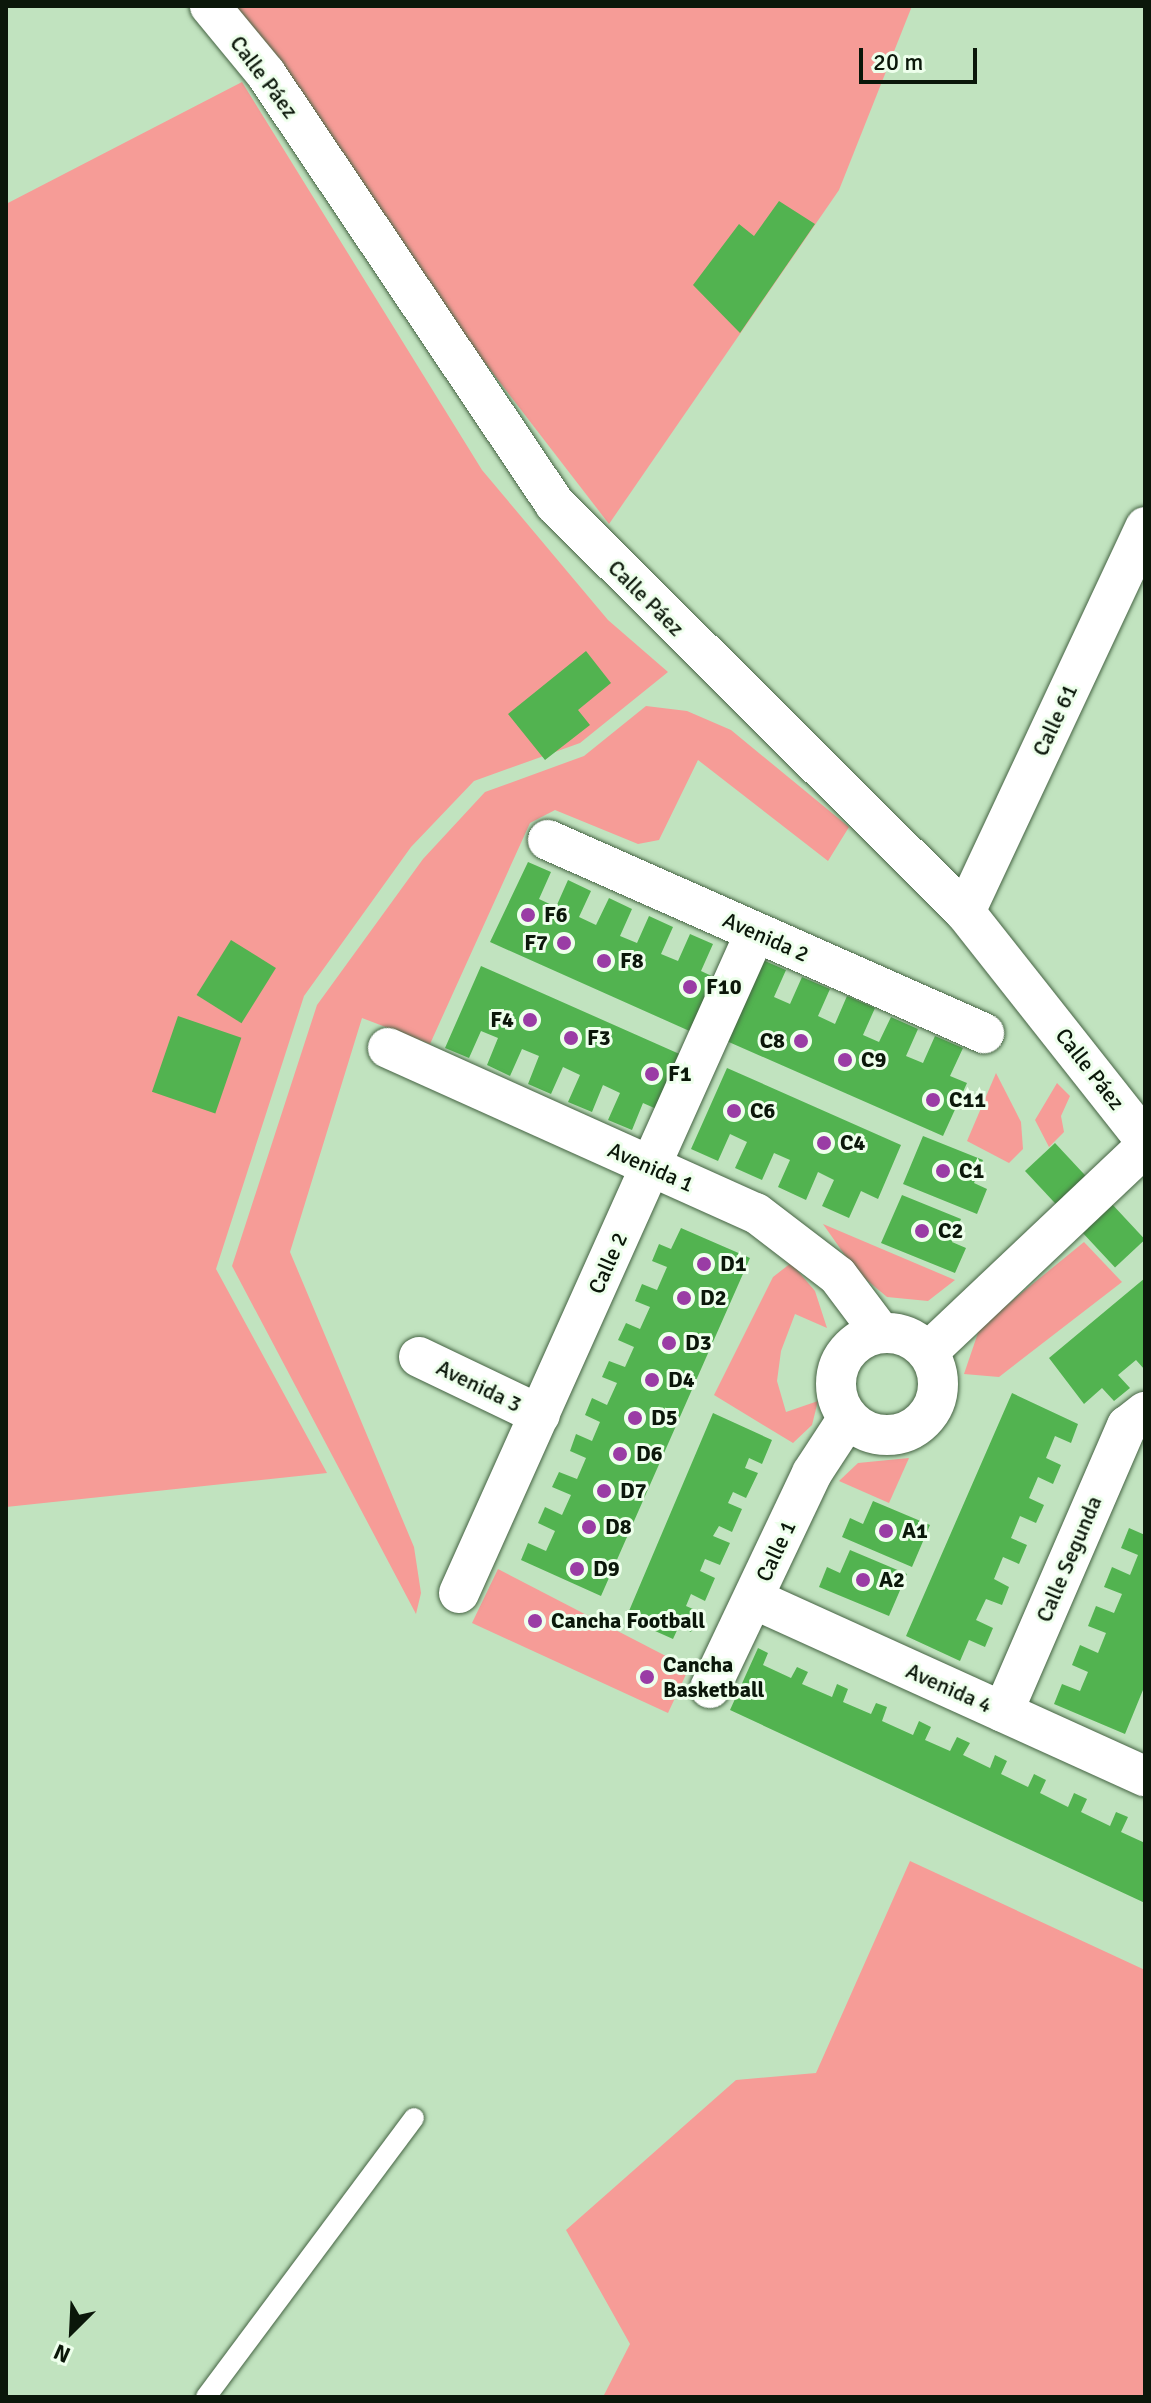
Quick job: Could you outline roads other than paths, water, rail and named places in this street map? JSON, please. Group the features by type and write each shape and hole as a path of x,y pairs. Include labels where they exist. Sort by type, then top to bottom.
{"street":[{"name":"Calle Páez","path":"210,6 266,74 555,504 965,912 1145,1140"},
{"name":"Calle 61","path":"965,912 1145,527"},
{"name":"Avenida 2","path":"548,840 984,1033"},
{"name":"Calle 2","path":"459,1593 755,933"},
{"name":"Avenida 1","path":"388,1048 651,1167 797,1239 880,1332"},
{"path":"928,1352 1145,1147"},
{"path":"880,1332 928,1352 939,1382 920,1424 891,1435 848,1418 836,1373 852,1346 880,1332"},
{"name":"Avenida 3","path":"419,1357 540,1415"},
{"name":"Calle Segunda","path":"1003,1712 1127,1426 1145,1412"},
{"name":"Calle 1","path":"710,1688 812,1473 848,1418"},
{"name":"Avenida 4","path":"754,1599 1145,1776"}],"lane":[{"path":"206,2397 414,2118"}],"place":[{"name":"F6","path":"528,915"},
{"name":"F7","path":"564,943"},
{"name":"F8","path":"604,961"},
{"name":"F10","path":"690,987"},
{"name":"F4","path":"530,1020"},
{"name":"F3","path":"571,1038"},
{"name":"C8","path":"801,1041"},
{"name":"C9","path":"845,1060"},
{"name":"F1","path":"652,1074"},
{"name":"C11","path":"933,1100"},
{"name":"C6","path":"734,1111"},
{"name":"C4","path":"824,1143"},
{"name":"C1","path":"943,1171"},
{"name":"C2","path":"922,1231"},
{"name":"D1","path":"704,1264"},
{"name":"D2","path":"684,1298"},
{"name":"D3","path":"669,1343"},
{"name":"D4","path":"652,1380"},
{"name":"D5","path":"635,1418"},
{"name":"D6","path":"620,1454"},
{"name":"D7","path":"604,1491"},
{"name":"D8","path":"589,1527"},
{"name":"A1","path":"886,1531"},
{"name":"D9","path":"577,1569"},
{"name":"A2","path":"863,1580"},
{"name":"Cancha Football","path":"535,1621"},
{"name":"Cancha Basketball","path":"647,1677"}]}
